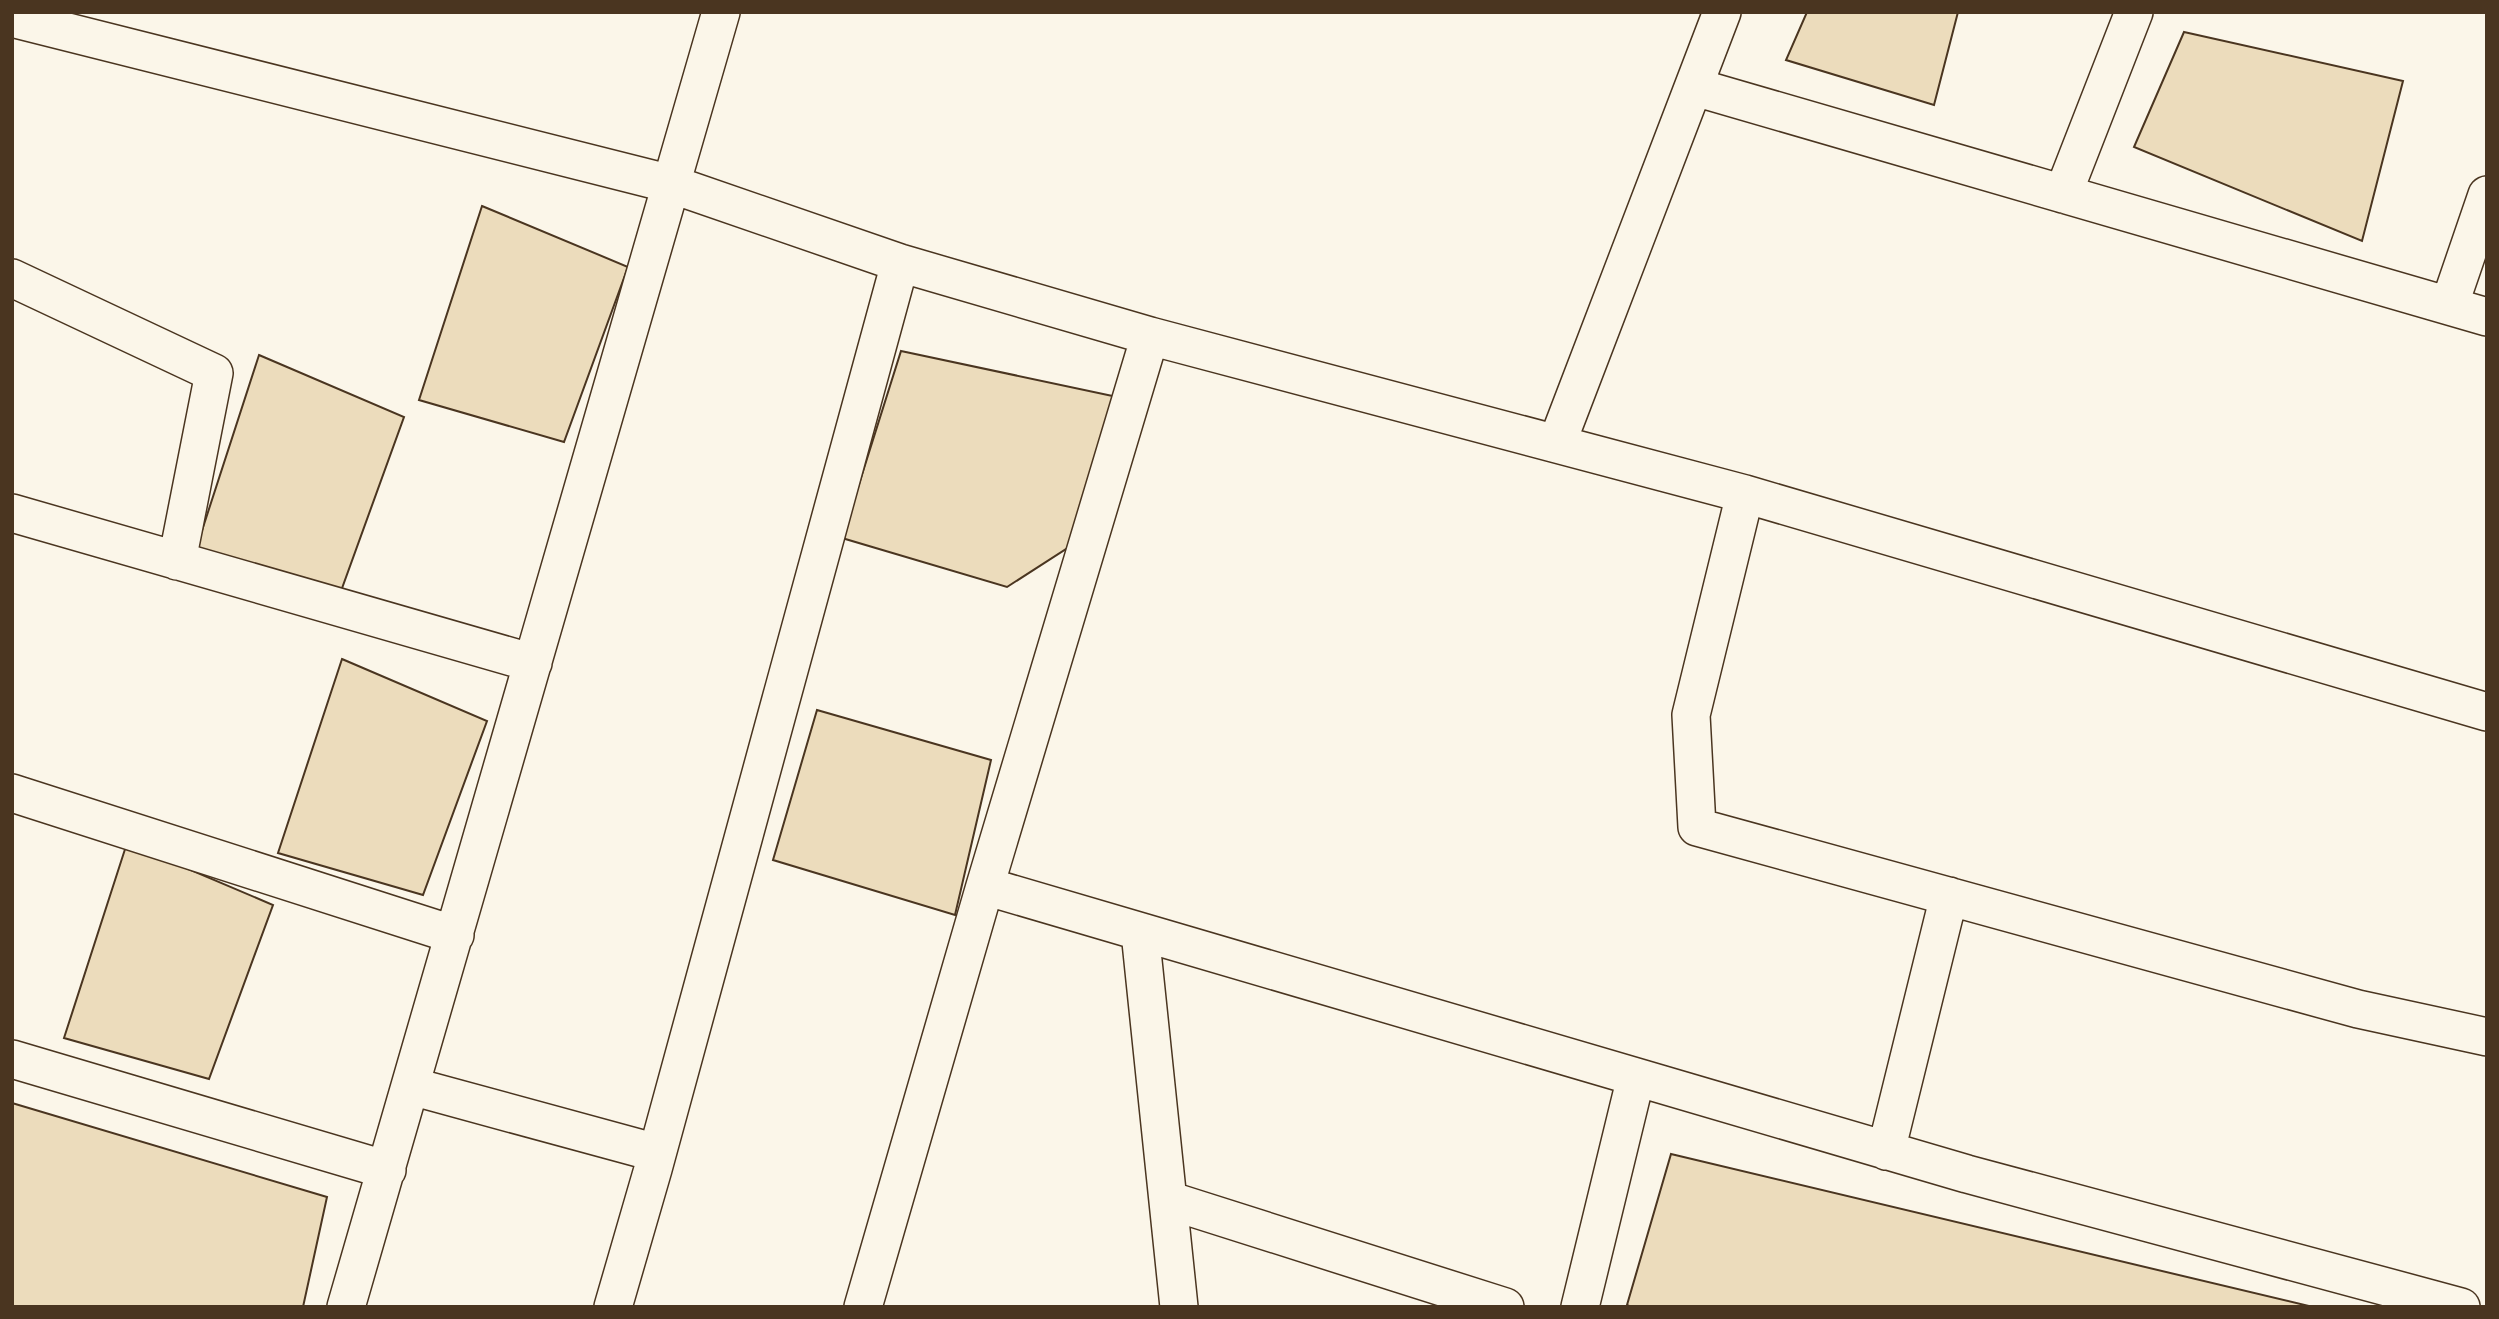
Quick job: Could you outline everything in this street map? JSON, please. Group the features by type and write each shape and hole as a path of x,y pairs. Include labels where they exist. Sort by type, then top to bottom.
{"street":[{"path":"346,1307 721,12"},
{"path":"1557,443 1722,12"},
{"path":"2063,194 2134,12"},
{"path":"12,18 671,184 900,263 1150,336 1745,494 2487,712"},
{"path":"1695,87 2487,317"},
{"path":"2449,306 2487,195"},
{"path":"613,1307 900,263"},
{"path":"12,278 214,373 177,561"},
{"path":"863,1307 1150,336"},
{"path":"1745,494 1691,715 1697,827 2358,1009 2487,1037"},
{"path":"12,513 533,663"},
{"path":"12,793 455,935"},
{"path":"985,887 1886,1151 2408,1300 2461,1307"},
{"path":"1886,1151 1949,896"},
{"path":"1140,932 1179,1307"},
{"path":"12,1059 387,1170"},
{"path":"1580,1307 1636,1077"},
{"path":"411,1086 657,1153"},
{"path":"1168,1200 1505,1307"}],"building":[{"path":"1807,12 1958,12 1934,105 1786,60"},
{"path":"2184,32 2403,81 2362,241 2134,147"},
{"path":"482,206 628,267 564,442 419,400"},
{"path":"901,351 1122,398 1069,547 1007,587 842,538"},
{"path":"259,355 404,417 341,591 196,549"},
{"path":"342,659 487,721 423,895 278,853"},
{"path":"817,710 991,760 955,915 773,860"},
{"path":"127,843 273,905 209,1079 64,1038"},
{"path":"12,1103 327,1197 303,1307 12,1306"},
{"path":"1671,1154 2313,1307 1631,1307 1627,1305"}]}
